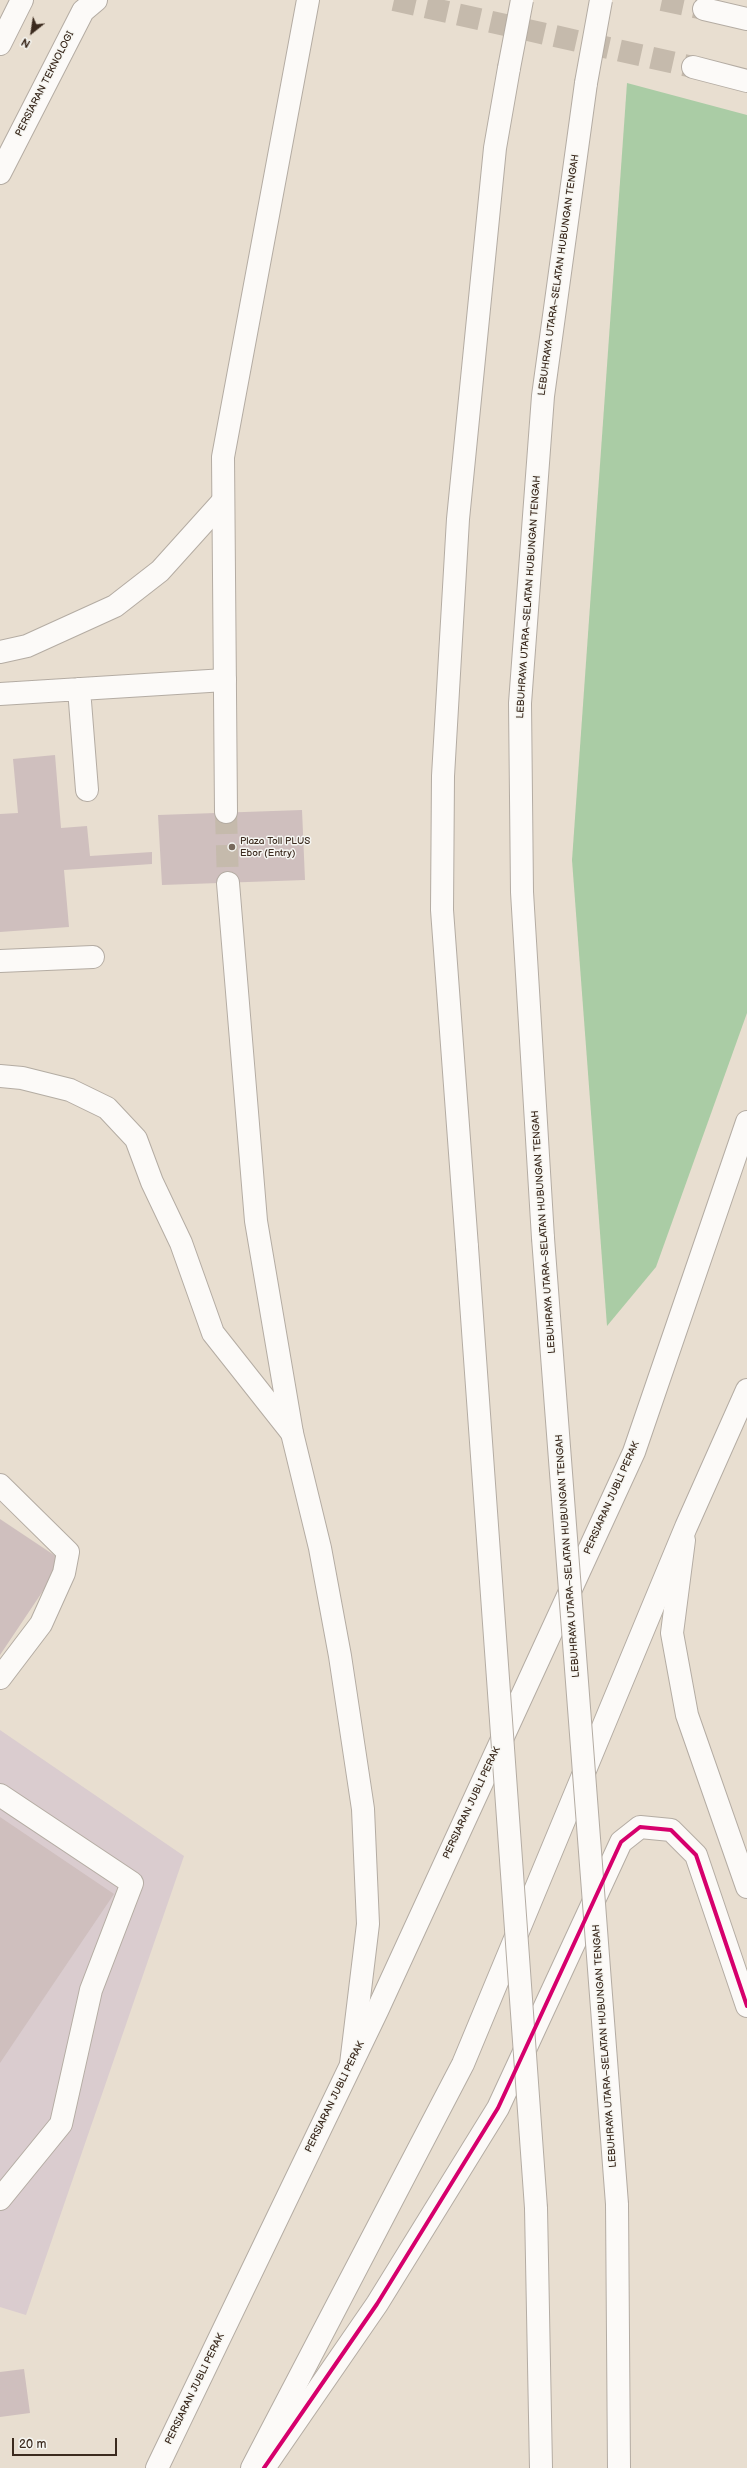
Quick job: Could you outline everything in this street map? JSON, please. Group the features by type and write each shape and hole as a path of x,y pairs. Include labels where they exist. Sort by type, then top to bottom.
{"main road":[{"path":"0,44 22,0"},
{"name":"PERSIARAN TEKNOLOGI","path":"0,173 83,11 96,0"},
{"path":"226,812 222,457 308,0"},
{"path":"522,0 495,148 458,520 443,776 442,910 536,2208 540,2468"},
{"name":"LEBUHRAYA UTARA–SELATAN HUBUNGAN TENGAH","path":"601,0 586,84 543,396 520,703 522,892 544,1238 617,2204 619,2468"},
{"path":"704,9 747,19"},
{"path":"693,67 747,81"},
{"path":"0,652 27,646 116,606 160,571 223,501"},
{"path":"0,694 225,680"},
{"path":"80,689 87,790"},
{"path":"228,883 256,1221 292,1433 320,1548 340,1656 362,1809 368,1924 351,2064"},
{"path":"0,961 93,957"},
{"path":"0,1076 22,1078 70,1090 107,1108 136,1139 152,1182 181,1242 213,1333 292,1433"},
{"name":"PERSIARAN JUBLI PERAK","path":"157,2468 351,2064 634,1452 747,1122"},
{"path":"252,2468 463,2064 686,1527 746,1399"},
{"path":"0,1485 68,1552 64,1573 41,1624 0,1678"},
{"path":"686,1527 672,1634 687,1715 747,1887"},
{"path":"0,1794 132,1883 90,1990 61,2124 0,2199"},
{"path":"264,2468 377,2304 498,2108 621,1842 640,1827 671,1830 696,1855 747,2006"}],"shaded area":[{"path":"0,1730 184,1856 26,2315 0,2307"}],"green space":[{"path":"627,83 747,115 747,1013 656,1267 607,1326 572,860"}],"building":[{"path":"55,755 61,828 87,826 90,856 152,852 152,864 64,870 69,927 0,932 0,814 18,813 13,759"},
{"name":"Plaza Toll PLUS Ebor (Entry)","path":"302,810 305,880 162,885 158,815"},
{"path":"0,1519 63,1561 0,1655"},
{"path":"0,1817 114,1894 0,2063"},
{"path":"24,2369 30,2413 0,2417 0,2372"}],"tunnel":[{"path":"394,0 693,67"},
{"path":"662,0 704,9"},
{"path":"226,812 228,883"}],"cycle path":[{"path":"264,2468 377,2304 498,2108 621,1842 640,1827 671,1830 696,1855 747,2006"}],"place":[{"name":"Plaza Toll PLUS Ebor (Entry)","path":"232,847"}]}
